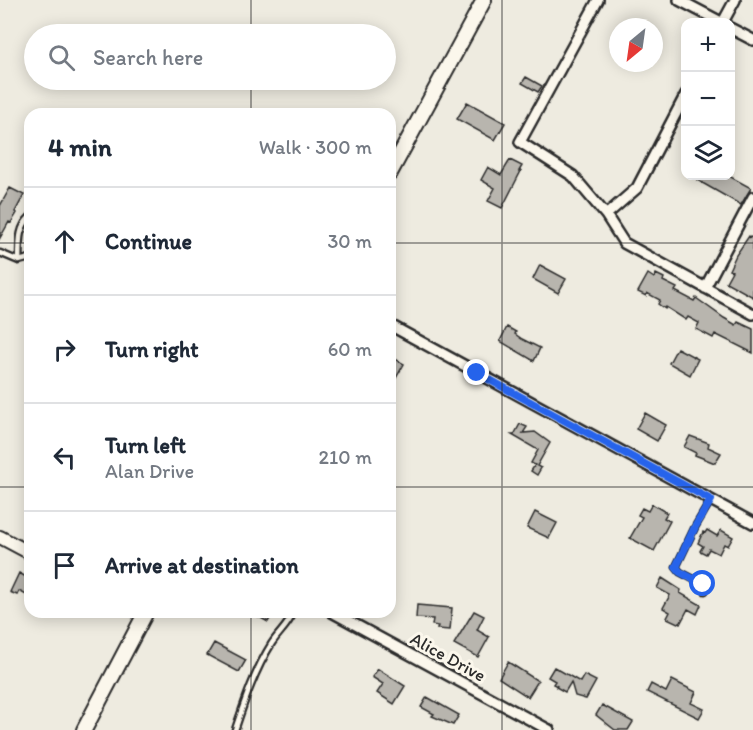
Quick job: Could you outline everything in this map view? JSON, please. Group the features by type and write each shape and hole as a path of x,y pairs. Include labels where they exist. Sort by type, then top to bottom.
{"main road":[{"path":"396,161 484,0"},
{"path":"84,730 140,618"}],"street":[{"path":"598,0 520,141 573,176 606,215 624,243 753,315"},
{"path":"679,0 714,18"},
{"path":"724,18 735,0"},
{"path":"735,31 753,40"},
{"path":"606,215 637,188 681,104"},
{"path":"705,288 746,219 753,197"},
{"path":"396,328 753,523"},
{"path":"0,537 24,550"},
{"name":"Alice Drive","path":"343,618 549,730"}],"lane":[{"path":"19,261 20,234 24,223"},
{"path":"0,253 19,261 24,260"},
{"path":"705,591 703,584 680,572 676,567 711,500"},
{"path":"235,730 256,672 273,641 288,625 291,618"}],"building":[{"path":"526,77 542,86 538,92 522,83"},
{"path":"467,102 505,123 495,140 457,119"},
{"path":"510,160 522,166 502,208 488,201 495,188 481,180 488,167 501,175"},
{"path":"735,179 751,188 741,205 697,180"},
{"path":"10,188 24,195 15,212 17,213 0,238 0,206"},
{"path":"749,236 753,239 753,297 726,282 732,271 729,270 736,255"},
{"path":"540,265 566,279 558,293 533,279"},
{"path":"648,274 654,278 656,274 664,278 663,281 677,288 675,291 694,301 696,298 736,325 738,322 753,329 753,353 715,334 713,338 696,329 699,323 688,317 686,320 658,304 660,300 647,293 646,296 638,292"},
{"path":"507,327 522,339 540,348 534,361 500,341"},
{"path":"677,348 698,359 690,375 669,363"},
{"path":"396,359 404,364 396,378"},
{"path":"645,413 666,425 657,441 636,429"},
{"path":"520,424 527,427 523,433 535,432 550,443 537,466 541,468 537,475 531,471 535,465 531,463 538,450 512,435"},
{"path":"690,436 709,443 708,447 721,453 715,463 695,455 696,453 684,447"},
{"path":"652,504 667,513 664,518 670,521 654,551 630,538 642,517 638,515 642,508 648,511"},
{"path":"535,512 557,523 549,538 527,528"},
{"path":"707,530 717,536 721,530 733,537 728,546 724,544 719,554 709,549 706,554 700,551 703,546 698,543 703,532"},
{"path":"19,573 24,576 24,594 19,591 17,595 10,592"},
{"path":"662,578 681,590 680,593 701,605 697,614 688,609 680,624 667,618 670,612 663,608 670,595 657,588"},
{"path":"417,605 452,608 450,630 437,629 438,626 432,625 433,619 416,618"},
{"path":"474,611 484,616 477,630 489,637 478,657 454,644"},
{"path":"214,643 246,660 239,672 207,655"},
{"path":"508,662 538,681 528,697 499,678"},
{"path":"554,667 580,682 584,675 596,681 586,699 575,696 571,682 565,692 553,684 555,681 548,677"},
{"path":"378,669 405,686 394,704 377,693 383,684 372,677"},
{"path":"672,680 696,692 691,703 704,709 699,718 647,692 651,684 666,692"},
{"path":"427,697 459,715 453,725 432,716 434,714 421,707"},
{"path":"602,705 633,722 628,730 615,730 596,715"}],"route":[{"path":"477,373 711,500 676,567 680,572 703,584"}]}
